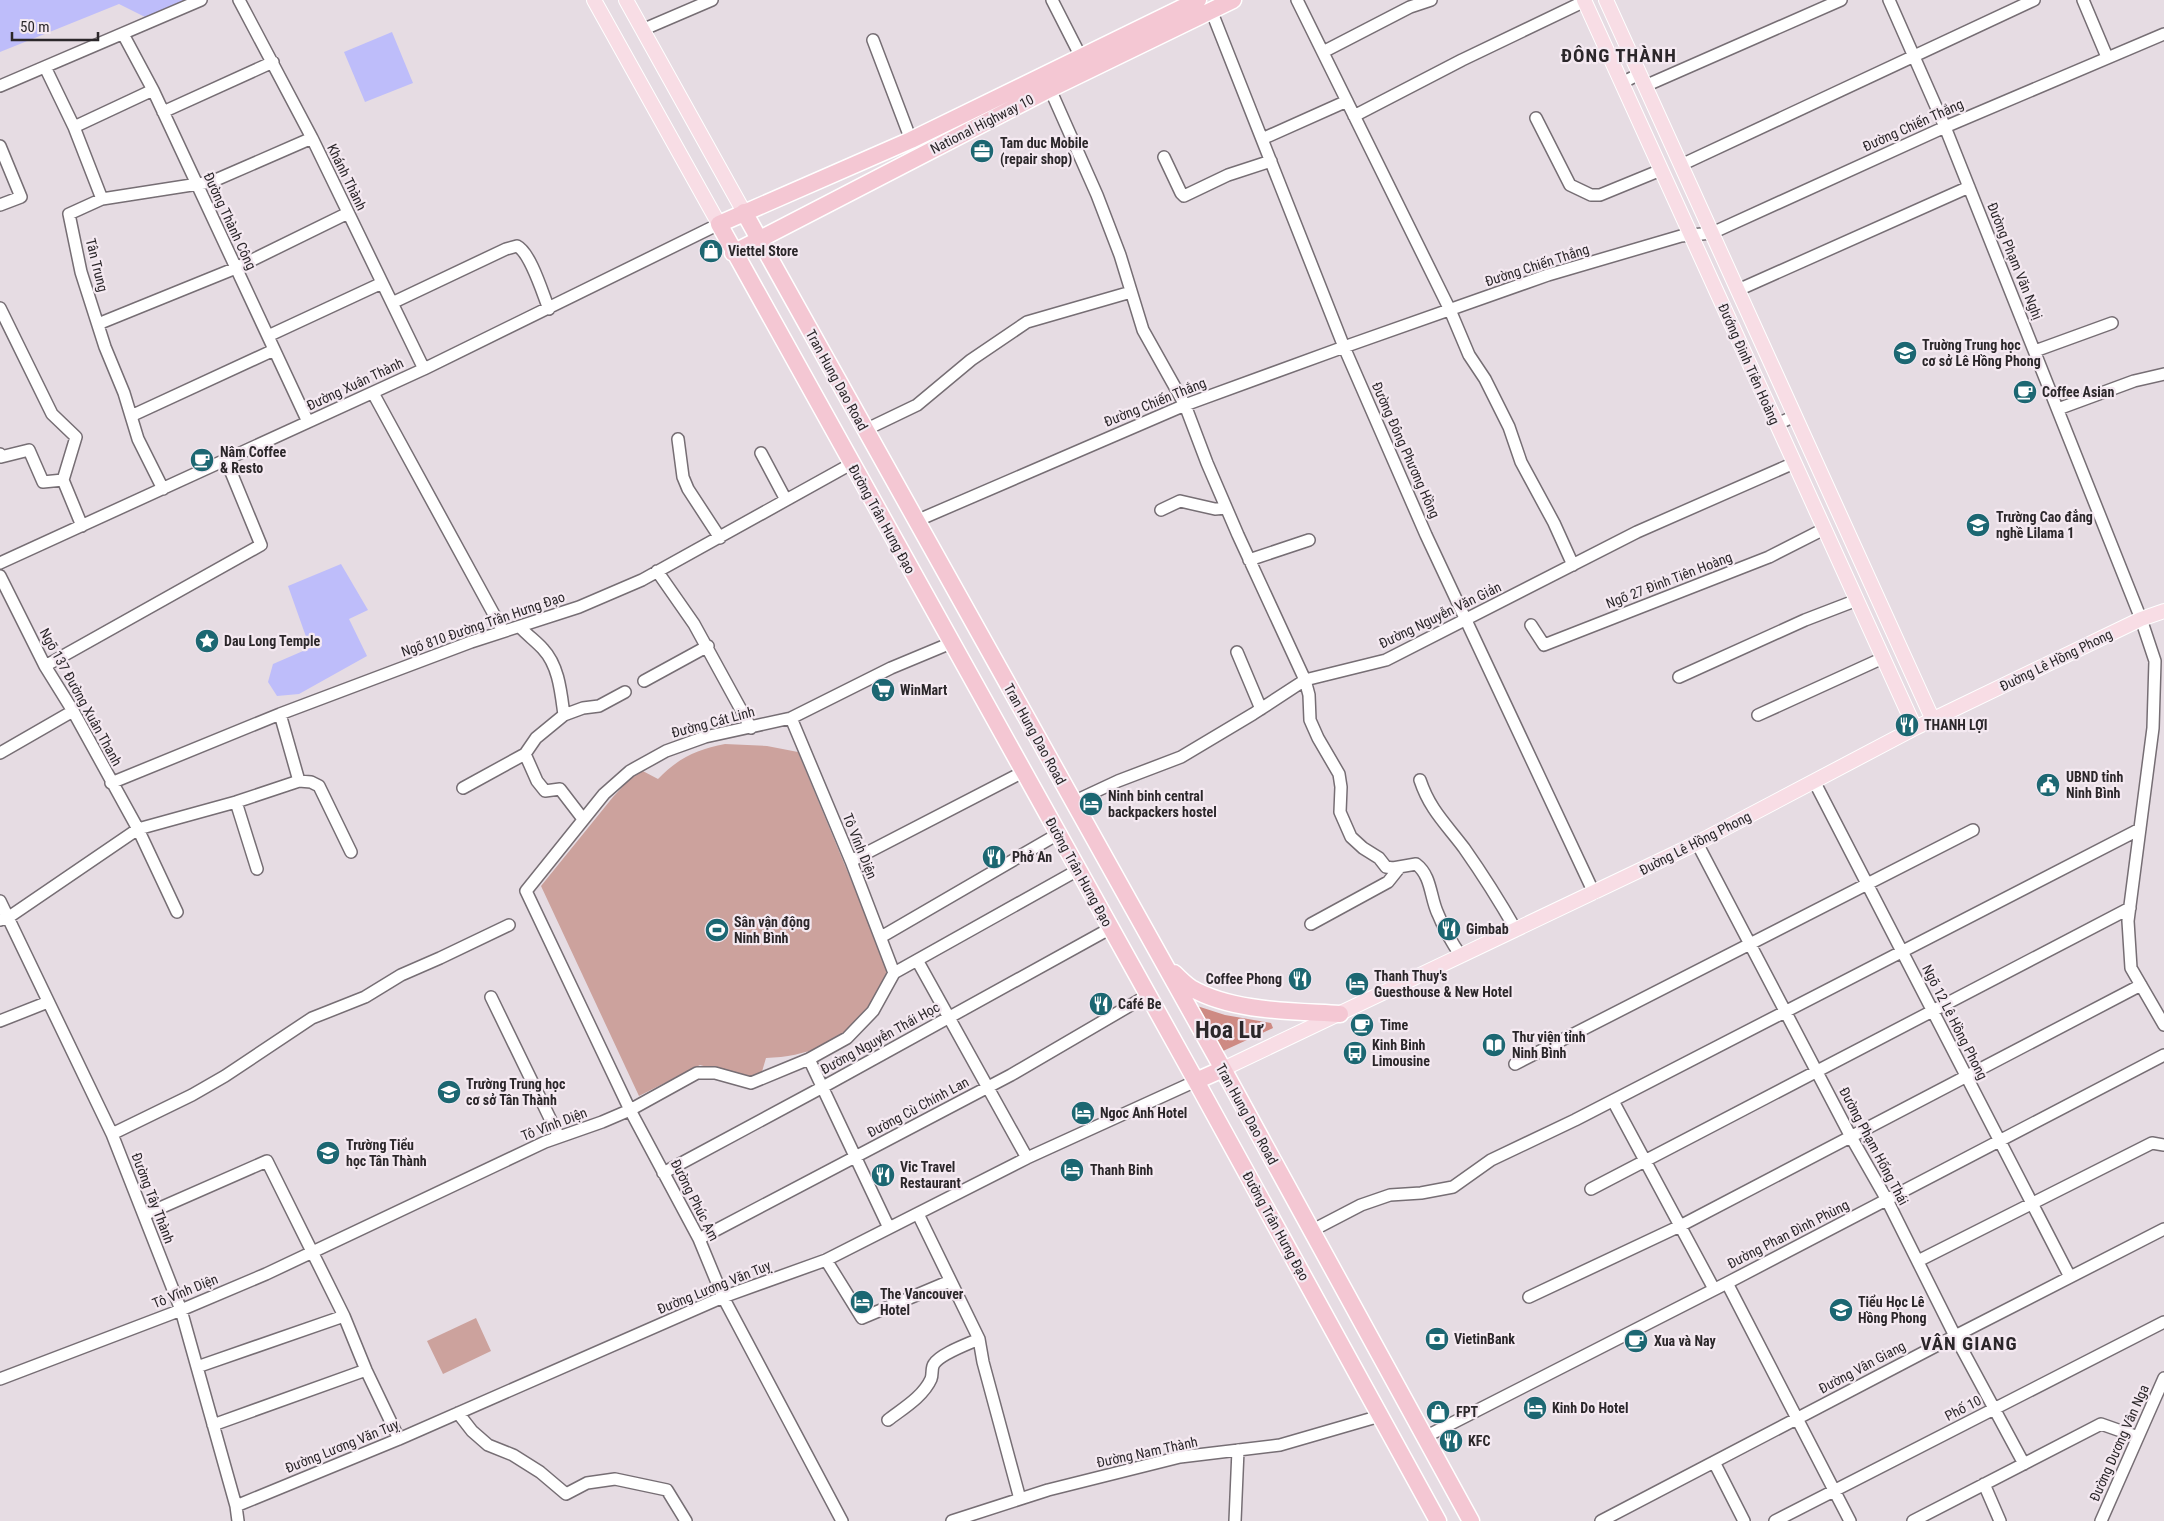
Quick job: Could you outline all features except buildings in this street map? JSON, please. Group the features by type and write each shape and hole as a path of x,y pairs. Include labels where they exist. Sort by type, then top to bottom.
{"highway":[{"name":"National Highway 10","path":"719,224 912,140 1081,57 1195,4 1233,0"},
{"name":"National Highway 10","path":"733,253 1050,89 1195,4"},
{"name":"Tran Hung Dao Road","path":"744,212 1223,1069 1471,1521"},
{"name":"Đường Trân Hưng Đạo","path":"719,224 733,253 1111,928 1438,1521"},
{"path":"1163,963 1190,988 1222,1002 1289,1011 1340,1014"},
{"path":"1196,1081 1223,1069"}],"main road":[{"path":"594,0 719,224"},
{"name":"Tran Hung Dao Road","path":"626,0 744,212"},
{"name":"Đướng Đinh Tiên Hoàng","path":"1606,0 1933,720"},
{"name":"Đướng Đinh Tiên Hoàng","path":"1584,1 1915,728"},
{"name":"Đuờng Lê Hồng Phong","path":"1223,1069 1697,843 1915,728 2141,618 2164,611"}],"street":[{"path":"0,86 201,0"},
{"name":"Khánh Thành","path":"239,0 312,138 424,369"},
{"path":"642,30 712,0"},
{"path":"1052,0 1081,57"},
{"path":"1297,0 1450,310 1469,355 1485,379 1509,427 1521,462 1554,523 1573,565"},
{"path":"1323,52 1410,7 1431,0"},
{"path":"1622,83 1642,80 1841,0"},
{"name":"Đường Phạm Văn Nghị","path":"1889,0 1945,127 2141,618 2155,661 2153,728 2128,921 2131,968 2164,1025"},
{"path":"1681,165 2034,0"},
{"path":"2083,0 2107,57"},
{"path":"1354,116 1462,60 1584,1"},
{"name":"Đường Đông Phương Hồng","path":"1195,4 1262,139 1344,347 1426,535 1594,893"},
{"name":"Đường Thành Công","path":"123,34 153,90 308,422"},
{"name":"Đường Chiến Thắng","path":"916,521 1185,404 1558,272 1681,236 1712,233 1945,127 2164,34"},
{"path":"873,40 912,140"},
{"path":"163,112 273,62"},
{"path":"45,67 74,127 102,199 211,182 312,138"},
{"path":"1050,89 1097,195 1120,255 1143,330 1185,404 1226,508 1305,680 1310,720 1339,774 1342,787 1340,812 1351,837 1363,848 1379,858 1386,867 1393,868 1416,864 1422,868 1428,879 1437,913 1461,956"},
{"path":"74,127 153,90"},
{"path":"1262,139 1347,101"},
{"path":"1536,118 1570,185 1586,192 1600,196 1661,170"},
{"path":"0,146 21,197 0,205"},
{"path":"1164,157 1184,196 1228,176 1271,162"},
{"path":"1738,290 1969,187"},
{"name":"Tân Trung","path":"102,199 69,214 81,272 138,439 163,489"},
{"path":"98,324 236,268 348,213"},
{"name":"Đường Xuân Thành","path":"0,563 424,369 719,224"},
{"path":"392,303 506,249 518,246 522,248 534,271 549,309"},
{"path":"268,336 382,283"},
{"path":"866,430 917,405 971,360 1027,322 1131,292"},
{"path":"0,308 52,414 76,437 63,480 82,526"},
{"path":"2035,351 2112,323"},
{"path":"131,416 274,350"},
{"path":"2058,410 2134,381 2164,374"},
{"path":"372,393 503,631"},
{"path":"1777,424 1795,416"},
{"path":"678,439 683,478 688,489 720,538"},
{"path":"0,454 2,457 29,450 43,482 63,480"},
{"path":"761,454 786,500"},
{"path":"44,666 261,545 226,460"},
{"name":"Ngõ 810 Đường Trần Hưng Đạo","path":"111,782 280,714 503,631 579,607 657,571 720,538 851,464"},
{"name":"Đường Nguyễn Văn Giản","path":"1073,802 1118,781 1181,757 1305,680 1386,660 1637,532 1794,464"},
{"path":"1161,510 1180,501 1215,509 1226,508"},
{"name":"Ngõ 27 Đinh Tiên Hoàng","path":"1531,625 1544,645 1769,557 1824,529"},
{"path":"1249,560 1309,540"},
{"path":"657,571 708,646 751,728"},
{"name":"Ngõ 137 Đường Xuân Thanh","path":"0,576 44,666 73,711 138,829 177,912"},
{"path":"1679,677 1805,620 1857,600"},
{"path":"520,627 544,650 553,665 561,691 564,715"},
{"name":"Đường Cát Linh","path":"526,890 604,794 630,771 666,751 705,737 791,718 891,668 951,643"},
{"path":"644,681 708,646"},
{"path":"1237,652 1260,709"},
{"path":"1758,715 1883,658"},
{"path":"463,788 525,754 536,738 564,715 576,710 599,706 625,692"},
{"path":"0,753 73,711"},
{"path":"280,714 299,781"},
{"name":"Tô Vĩnh Diện","path":"0,1379 181,1310 266,1274 559,1137 630,1110 698,1073 715,1073 751,1083 809,1059 847,1038 873,1011 894,973 851,861 791,718"},
{"path":"525,754 537,781 545,791 560,788 584,819"},
{"path":"851,861 1023,772"},
{"path":"1420,780 1424,792 1437,814 1481,874 1516,930"},
{"path":"4,918 138,829 236,802 299,781 311,782 319,786 351,852"},
{"name":"Ngõ 12 Lê Hồng Phong","path":"1814,781 2070,1277"},
{"path":"236,802 257,869"},
{"path":"1311,1231 1361,1205 1390,1195 1421,1193 1453,1186 1491,1160 1613,1100 2140,829"},
{"path":"1515,1064 1973,830"},
{"path":"881,937 1058,834"},
{"name":"Đường Phạm Hống Thái","path":"1697,843 1851,1137 1887,1200 1955,1336 2024,1464"},
{"path":"1311,924 1388,882 1400,867"},
{"path":"894,973 1078,870"},
{"name":"Đường Phúc Am","path":"526,890 630,1110 699,1239 723,1297 842,1521"},
{"name":"Đường Tây Thành","path":"0,902 4,918 48,1002 112,1134 181,1310 236,1506 238,1521"},
{"path":"1591,1189 2130,908"},
{"path":"112,1134 192,1095 312,1018 365,997 401,975 509,924"},
{"name":"Đường Nguyễn Thái Học","path":"664,1173 1111,928"},
{"path":"916,960 1027,1158"},
{"path":"1529,1297 1680,1226 2141,985"},
{"name":"Đường Cù Chính Lan","path":"699,1239 988,1087 1148,995"},
{"path":"491,997 559,1137"},
{"path":"0,1021 48,1002"},
{"name":"Đường Phan Đình Phùng","path":"1425,1437 1727,1283 2164,1055"},
{"path":"809,1059 821,1088 889,1228"},
{"name":"Đường Lương Văn Tuỵ","path":"236,1506 399,1439 723,1297 826,1260 1027,1158 1196,1081"},
{"path":"1613,1100 1714,1289"},
{"path":"1918,1262 2152,1143 2164,1145"},
{"path":"144,1215 267,1162 344,1316 366,1370 399,1439"},
{"path":"918,1214 979,1339 983,1362 1020,1499"},
{"name":"Đường Vân Giang","path":"1601,1521 2164,1229"},
{"path":"826,1260 862,1318 950,1281"},
{"path":"1727,1283 1850,1521"},
{"path":"197,1367 344,1316"},
{"name":"Phố 10","path":"1775,1521 2164,1322"},
{"path":"888,1420 912,1402 924,1389 931,1379 934,1364 940,1358 979,1339"},
{"path":"213,1425 366,1370"},
{"name":"Đường Dương Vân Nga","path":"2101,1521 2164,1378"},
{"path":"458,1413 472,1431 488,1445 513,1455 540,1472 566,1494 587,1483 615,1480 667,1490 686,1521"},
{"name":"Đường Nam Thành","path":"952,1521 1048,1490 1180,1457 1280,1445 1380,1416"},
{"path":"1913,1521 2102,1424 2138,1438"},
{"path":"1235,1521 1238,1450"},
{"path":"1714,1462 1744,1521"},
{"path":"1984,1484 2000,1521"}],"shaded area":[{"name":"Sân vận động Ninh Bình","path":"725,744 767,746 798,752 890,974 885,976 876,995 853,1025 823,1045 806,1052 766,1058 761,1075 747,1078 700,1065 639,1096 541,886 613,797 639,769 658,779 680,760 705,749"},
{"path":"1197,1006 1225,1015 1271,1023 1273,1028 1223,1051 1220,1050"},
{"path":"476,1318 491,1351 443,1374 427,1341"}],"water":[{"path":"0,0 187,0 145,17 119,4 0,52"},
{"path":"392,32 413,83 365,102 344,52"},
{"path":"341,564 368,610 349,619 367,656 299,694 277,696 268,682 273,664 310,648 288,586"}],"place":[{"name":"Tam duc Mobile (repair shop)","path":"982,151"},
{"name":"Viettel Store","path":"711,251"},
{"name":"Truờng Trung học cơ sở Lê Hồng Phong","path":"1905,353"},
{"name":"Coffee Asian","path":"2025,392"},
{"name":"Nâm Coffee & Resto","path":"202,460"},
{"name":"Trường Cao đẳng nghề Lilama 1","path":"1978,525"},
{"name":"Dau Long Temple","path":"207,641"},
{"name":"WinMart","path":"883,690"},
{"name":"THANH LỢI","path":"1907,725"},
{"name":"UBND tỉnh Ninh Bình","path":"2048,785"},
{"name":"Ninh binh central backpackers hostel","path":"1091,804"},
{"name":"Phở An","path":"994,857"},
{"name":"Gimbab","path":"1449,929"},
{"name":"Sân vận động Ninh Bình","path":"717,930"},
{"name":"Coffee Phong","path":"1300,979"},
{"name":"Thanh Thuy's Guesthouse & New Hotel","path":"1357,984"},
{"name":"Café Be","path":"1101,1004"},
{"name":"Time","path":"1362,1025"},
{"name":"Thư viện tỉnh Ninh Bình","path":"1494,1045"},
{"name":"Kinh Binh Limousine","path":"1355,1053"},
{"name":"Trường Trung học cơ sở Tân Thành","path":"449,1092"},
{"name":"Ngoc Anh Hotel","path":"1083,1113"},
{"name":"Trường Tiểu học Tân Thành","path":"328,1153"},
{"name":"Thanh Binh","path":"1072,1170"},
{"name":"Vic Travel Restaurant","path":"883,1175"},
{"name":"The Vancouver Hotel","path":"862,1302"},
{"name":"Tiểu Học Lê Hồng Phong","path":"1841,1310"},
{"name":"VietinBank","path":"1437,1339"},
{"name":"Xua và Nay","path":"1636,1341"},
{"name":"Kinh Do Hotel","path":"1535,1408"},
{"name":"FPT","path":"1438,1412"},
{"name":"KFC","path":"1451,1441"}],"district":[{"name":"ĐÔNG THÀNH","path":"1619,55"},
{"name":"Hoa Lư","path":"1229,1030"},
{"name":"VÂN GIANG","path":"1969,1343"}]}
